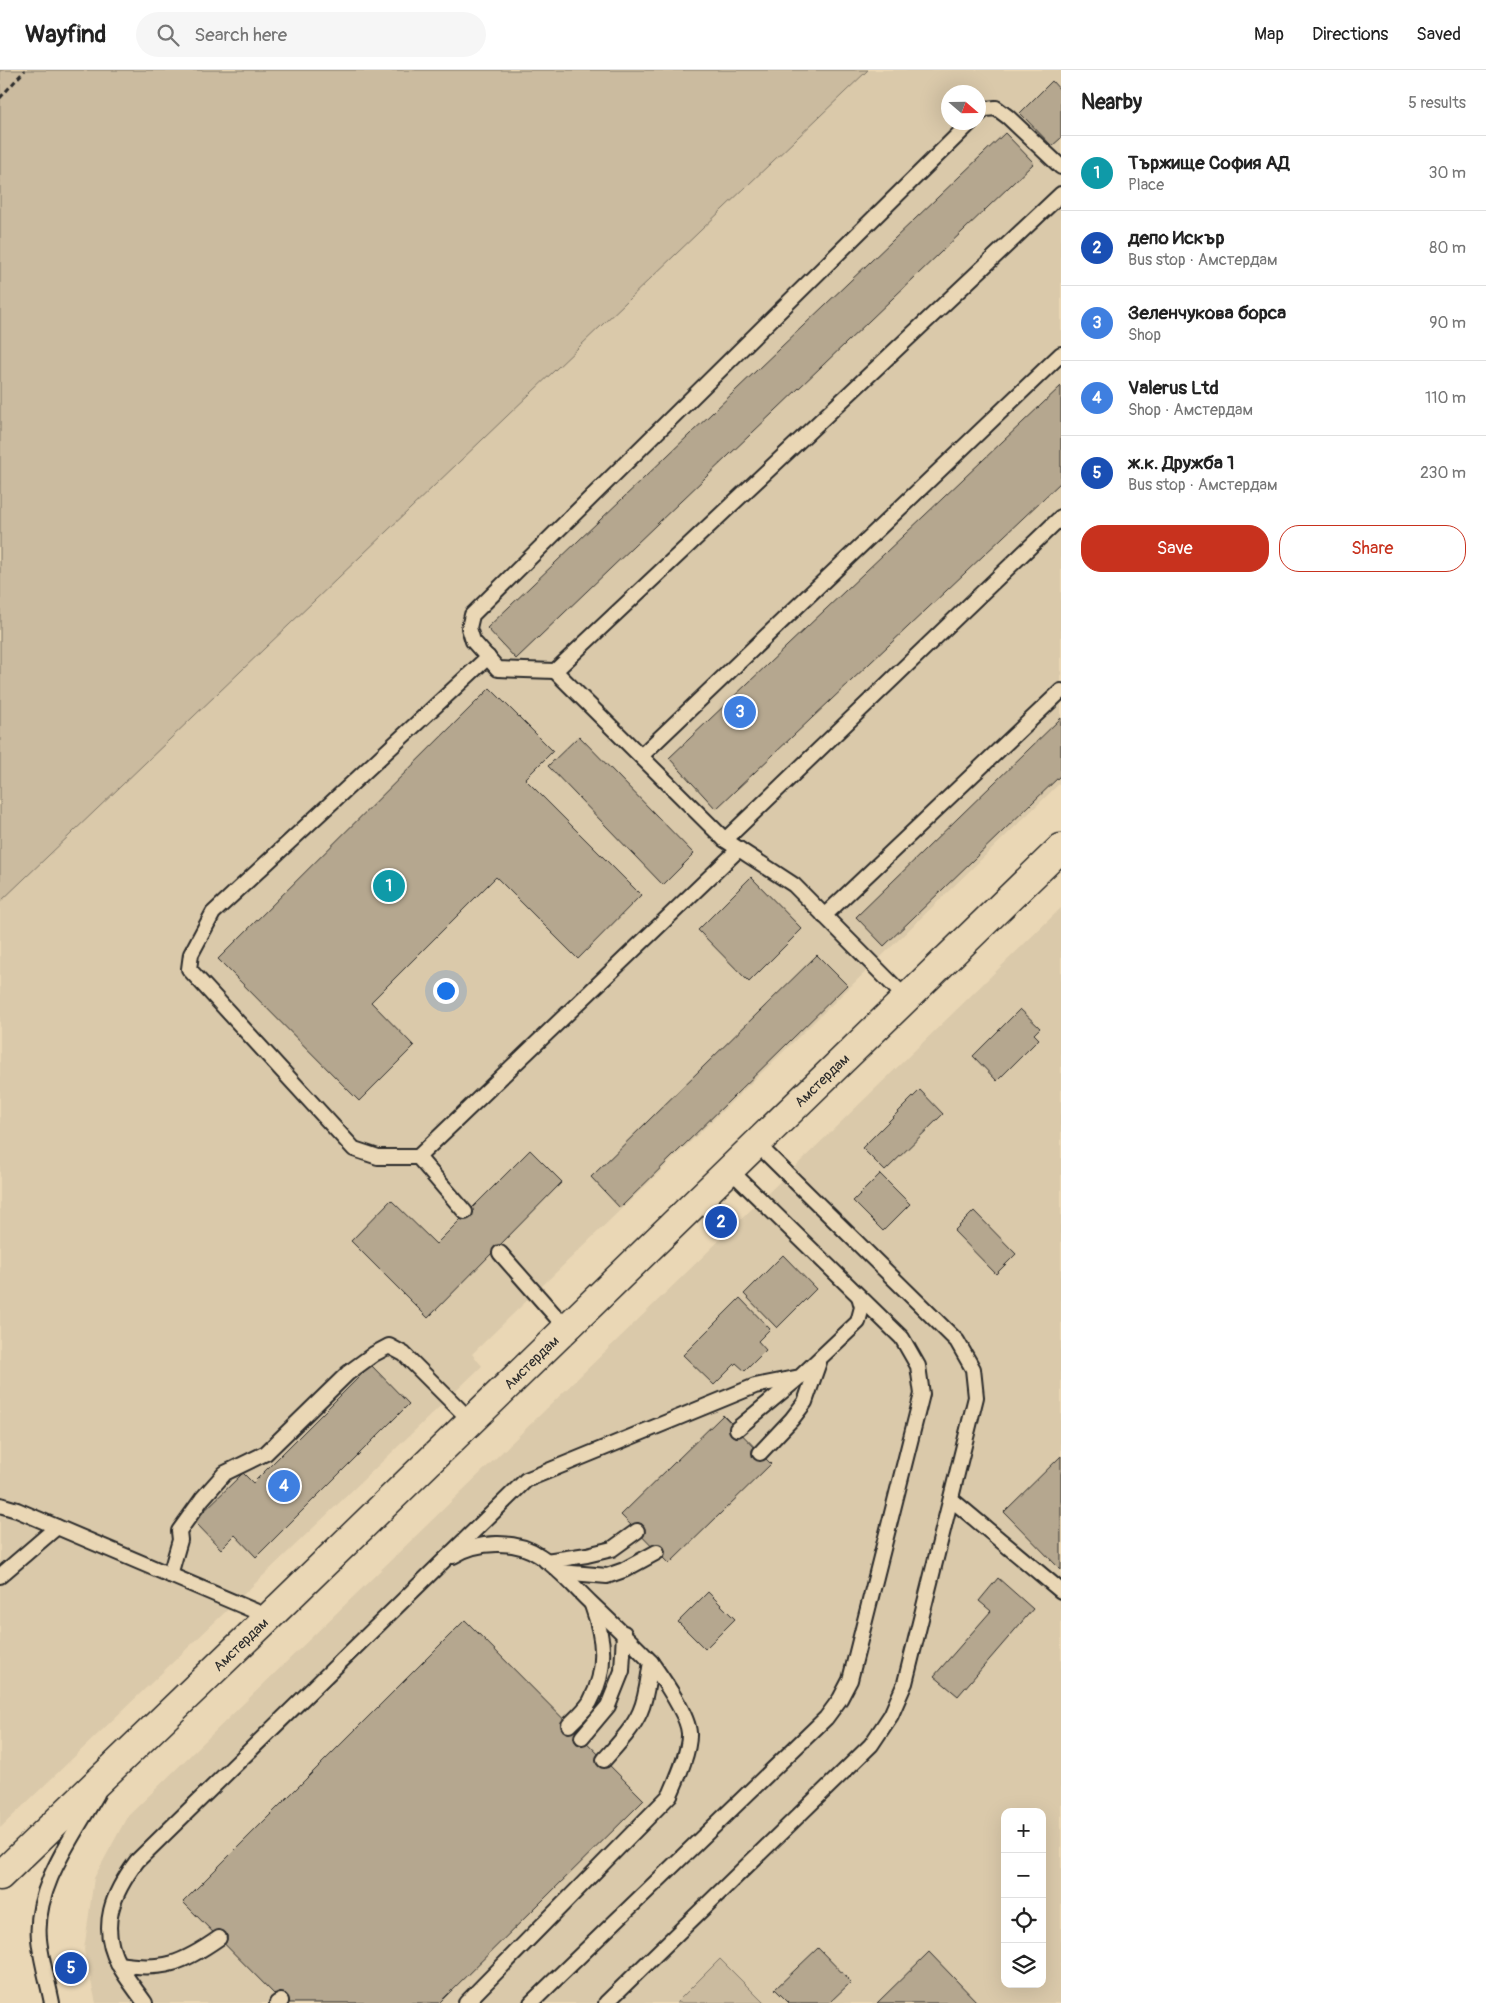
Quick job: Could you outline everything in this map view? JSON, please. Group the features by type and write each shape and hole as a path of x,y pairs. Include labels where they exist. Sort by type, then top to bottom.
{"street":[{"name":"Амстердам","path":"0,1876 270,1617 1061,848"}],"lane":[{"path":"986,108 996,108 1008,117 1061,167"},
{"path":"906,998 794,885 725,840 555,671 498,669 474,641 469,628 472,615 963,130"},
{"path":"555,671 1061,194"},
{"path":"641,756 1061,354"},
{"path":"725,840 1061,517"},
{"path":"488,656 213,913 192,954 189,969 354,1149 378,1157 418,1157 739,849"},
{"path":"824,916 1061,692"},
{"path":"606,2003 871,1745 891,1715 905,1682 976,1397 973,1369 957,1341 756,1143"},
{"path":"418,1157 465,1212"},
{"path":"531,2003 826,1718 840,1699 850,1680 922,1394 918,1366 902,1338 729,1169"},
{"path":"500,1253 566,1328"},
{"path":"737,1429 800,1378 858,1322 862,1307 859,1296"},
{"path":"170,1575 180,1540 179,1531 202,1499 225,1473 266,1453 330,1390 374,1354 389,1346 404,1354 471,1421"},
{"path":"760,1453 805,1402 819,1361"},
{"path":"145,2003 118,1964 109,1938 109,1917 114,1897 124,1878 137,1861 526,1480 755,1386 800,1378"},
{"path":"951,1499 1061,1591"},
{"path":"0,1505 17,1510 270,1617"},
{"path":"0,1576 57,1527"},
{"path":"546,1561 612,1549 637,1531"},
{"path":"439,1566 461,1551 488,1544 514,1546 539,1555 560,1572 624,1633 651,1662 678,1703 689,1732 683,1767 670,1796 466,2003"},
{"path":"560,1572 607,1576 624,1570 657,1552"},
{"path":"569,1725 589,1703 601,1676 603,1646 592,1604"},
{"path":"582,1737 608,1706 622,1671 624,1633"},
{"path":"604,1760 624,1737 640,1713 647,1688 651,1662"},
{"path":"52,2003 39,1938 41,1909 48,1881 114,1765"},
{"path":"118,1964 156,1968 178,1962 200,1951 219,1938"}],"path":[{"path":"0,98 25,70"}],"shaded area":[{"path":"0,70 1061,70 1061,782 472,1354 482,1366 0,1828"},
{"path":"0,70 868,70 0,902"},
{"path":"1061,908 1061,2003 764,2003 720,1959 676,2003 96,2003 84,1950 94,1878 127,1817"},
{"path":"720,1959 764,2003 676,2003"}],"building":[{"path":"1052,81 1061,91 1061,138 1052,146 1020,113"},
{"path":"1005,133 1034,163 516,659 487,628"},
{"path":"1061,386 1061,482 716,809 669,758"},
{"path":"490,688 553,751 525,779 641,895 578,959 496,877 371,1002 414,1046 359,1101 218,959"},
{"path":"1061,718 1061,775 884,946 856,917"},
{"path":"579,736 694,854 663,885 548,766"},
{"path":"751,877 802,929 749,982 698,930"},
{"path":"817,955 847,985 620,1208 591,1177"},
{"path":"1020,1009 1040,1028 1034,1034 1039,1039 997,1081 973,1056"},
{"path":"920,1090 943,1114 885,1171 862,1148"},
{"path":"530,1150 562,1182 428,1318 351,1241 391,1200 436,1244"},
{"path":"880,1174 910,1204 883,1231 853,1201"},
{"path":"974,1211 1016,1254 996,1274 954,1231"},
{"path":"783,1255 816,1289 777,1328 744,1294"},
{"path":"740,1298 770,1329 758,1341 766,1350 745,1371 736,1363 714,1385 683,1355"},
{"path":"371,1365 409,1404 256,1557 235,1535 221,1549 194,1521 243,1473 253,1483"},
{"path":"723,1415 771,1464 669,1564 621,1515"},
{"path":"1061,1456 1061,1570 1004,1512"},
{"path":"998,1578 1033,1609 958,1696 934,1676 991,1611 979,1601"},
{"path":"708,1592 735,1619 705,1649 678,1622"},
{"path":"465,1620 644,1800 439,2003 283,2003 183,1902"},
{"path":"818,1948 851,1982 829,2003 789,2003 775,1989"},
{"path":"929,1952 978,2003 877,2003"}],"place":[{"name":"Зеленчукова борса","path":"740,712"},
{"name":"Тържище София АД","path":"389,886"},
{"name":"депо Искър","path":"721,1222"},
{"name":"Valerus Ltd","path":"284,1486"},
{"name":"ж.к. Дружба 1","path":"71,1968"}]}
